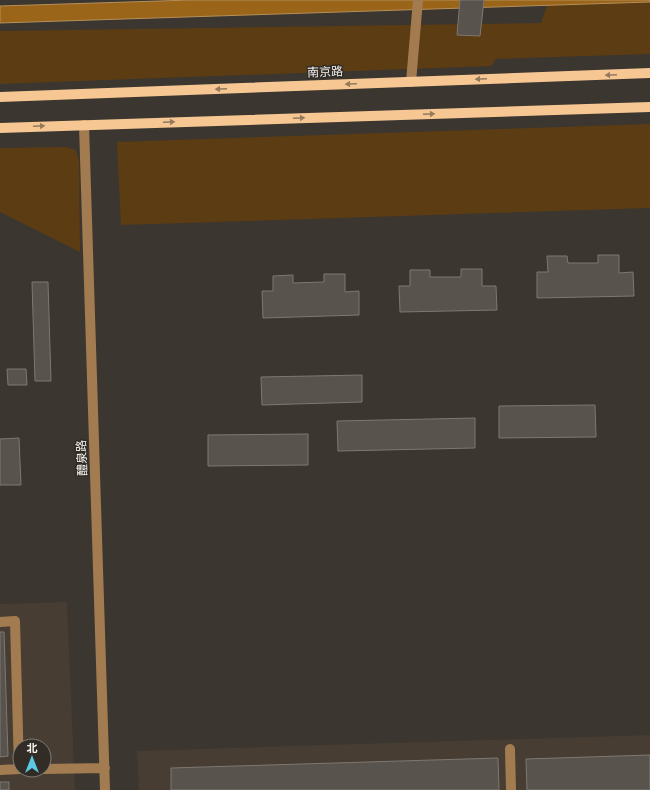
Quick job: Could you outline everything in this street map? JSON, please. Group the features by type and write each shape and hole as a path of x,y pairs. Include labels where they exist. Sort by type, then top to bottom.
{"main road":[{"name":"南京路","path":"0,97 650,73"},
{"path":"0,128 650,106"}],"street":[{"path":"411,82 418,0"},
{"name":"醴泉路","path":"84,124 105,790"},
{"path":"0,622 15,621 18,738"},
{"path":"510,749 510,790"},
{"path":"52,768 105,768"},
{"path":"0,770 12,769"}],"shaded area":[{"path":"191,0 650,0 650,2 0,23 0,6"},
{"path":"549,0 650,0 650,54 496,59 491,66 0,84 0,31 541,23"},
{"path":"650,124 650,208 121,225 117,142"},
{"path":"66,147 76,150 79,161 80,252 0,212 0,148"},
{"path":"67,602 75,790 0,790 0,604"},
{"path":"650,735 650,790 139,790 137,751"}],"building":[{"path":"460,0 484,0 480,36 457,35"},
{"path":"598,255 619,255 619,273 633,272 634,296 537,298 537,272 548,272 547,256 567,256 568,263 598,263"},
{"path":"461,269 482,269 482,286 496,286 497,310 400,312 399,286 410,286 410,270 430,270 430,277 461,277"},
{"path":"324,274 345,274 345,292 359,291 359,315 263,318 262,291 273,291 273,276 293,275 293,283 324,282"},
{"path":"32,282 48,282 51,381 35,381"},
{"path":"7,369 26,369 27,385 8,385"},
{"path":"362,375 362,402 262,405 261,377"},
{"path":"595,405 596,437 499,438 499,406"},
{"path":"475,418 475,448 338,451 337,421"},
{"path":"308,434 308,465 208,466 208,435"},
{"path":"19,438 21,485 0,485 0,439"},
{"path":"0,632 4,632 8,756 0,757"},
{"path":"650,755 650,790 527,790 526,759"},
{"path":"498,758 499,790 171,790 171,768"},
{"path":"0,782 9,782 9,790 0,790"}]}
